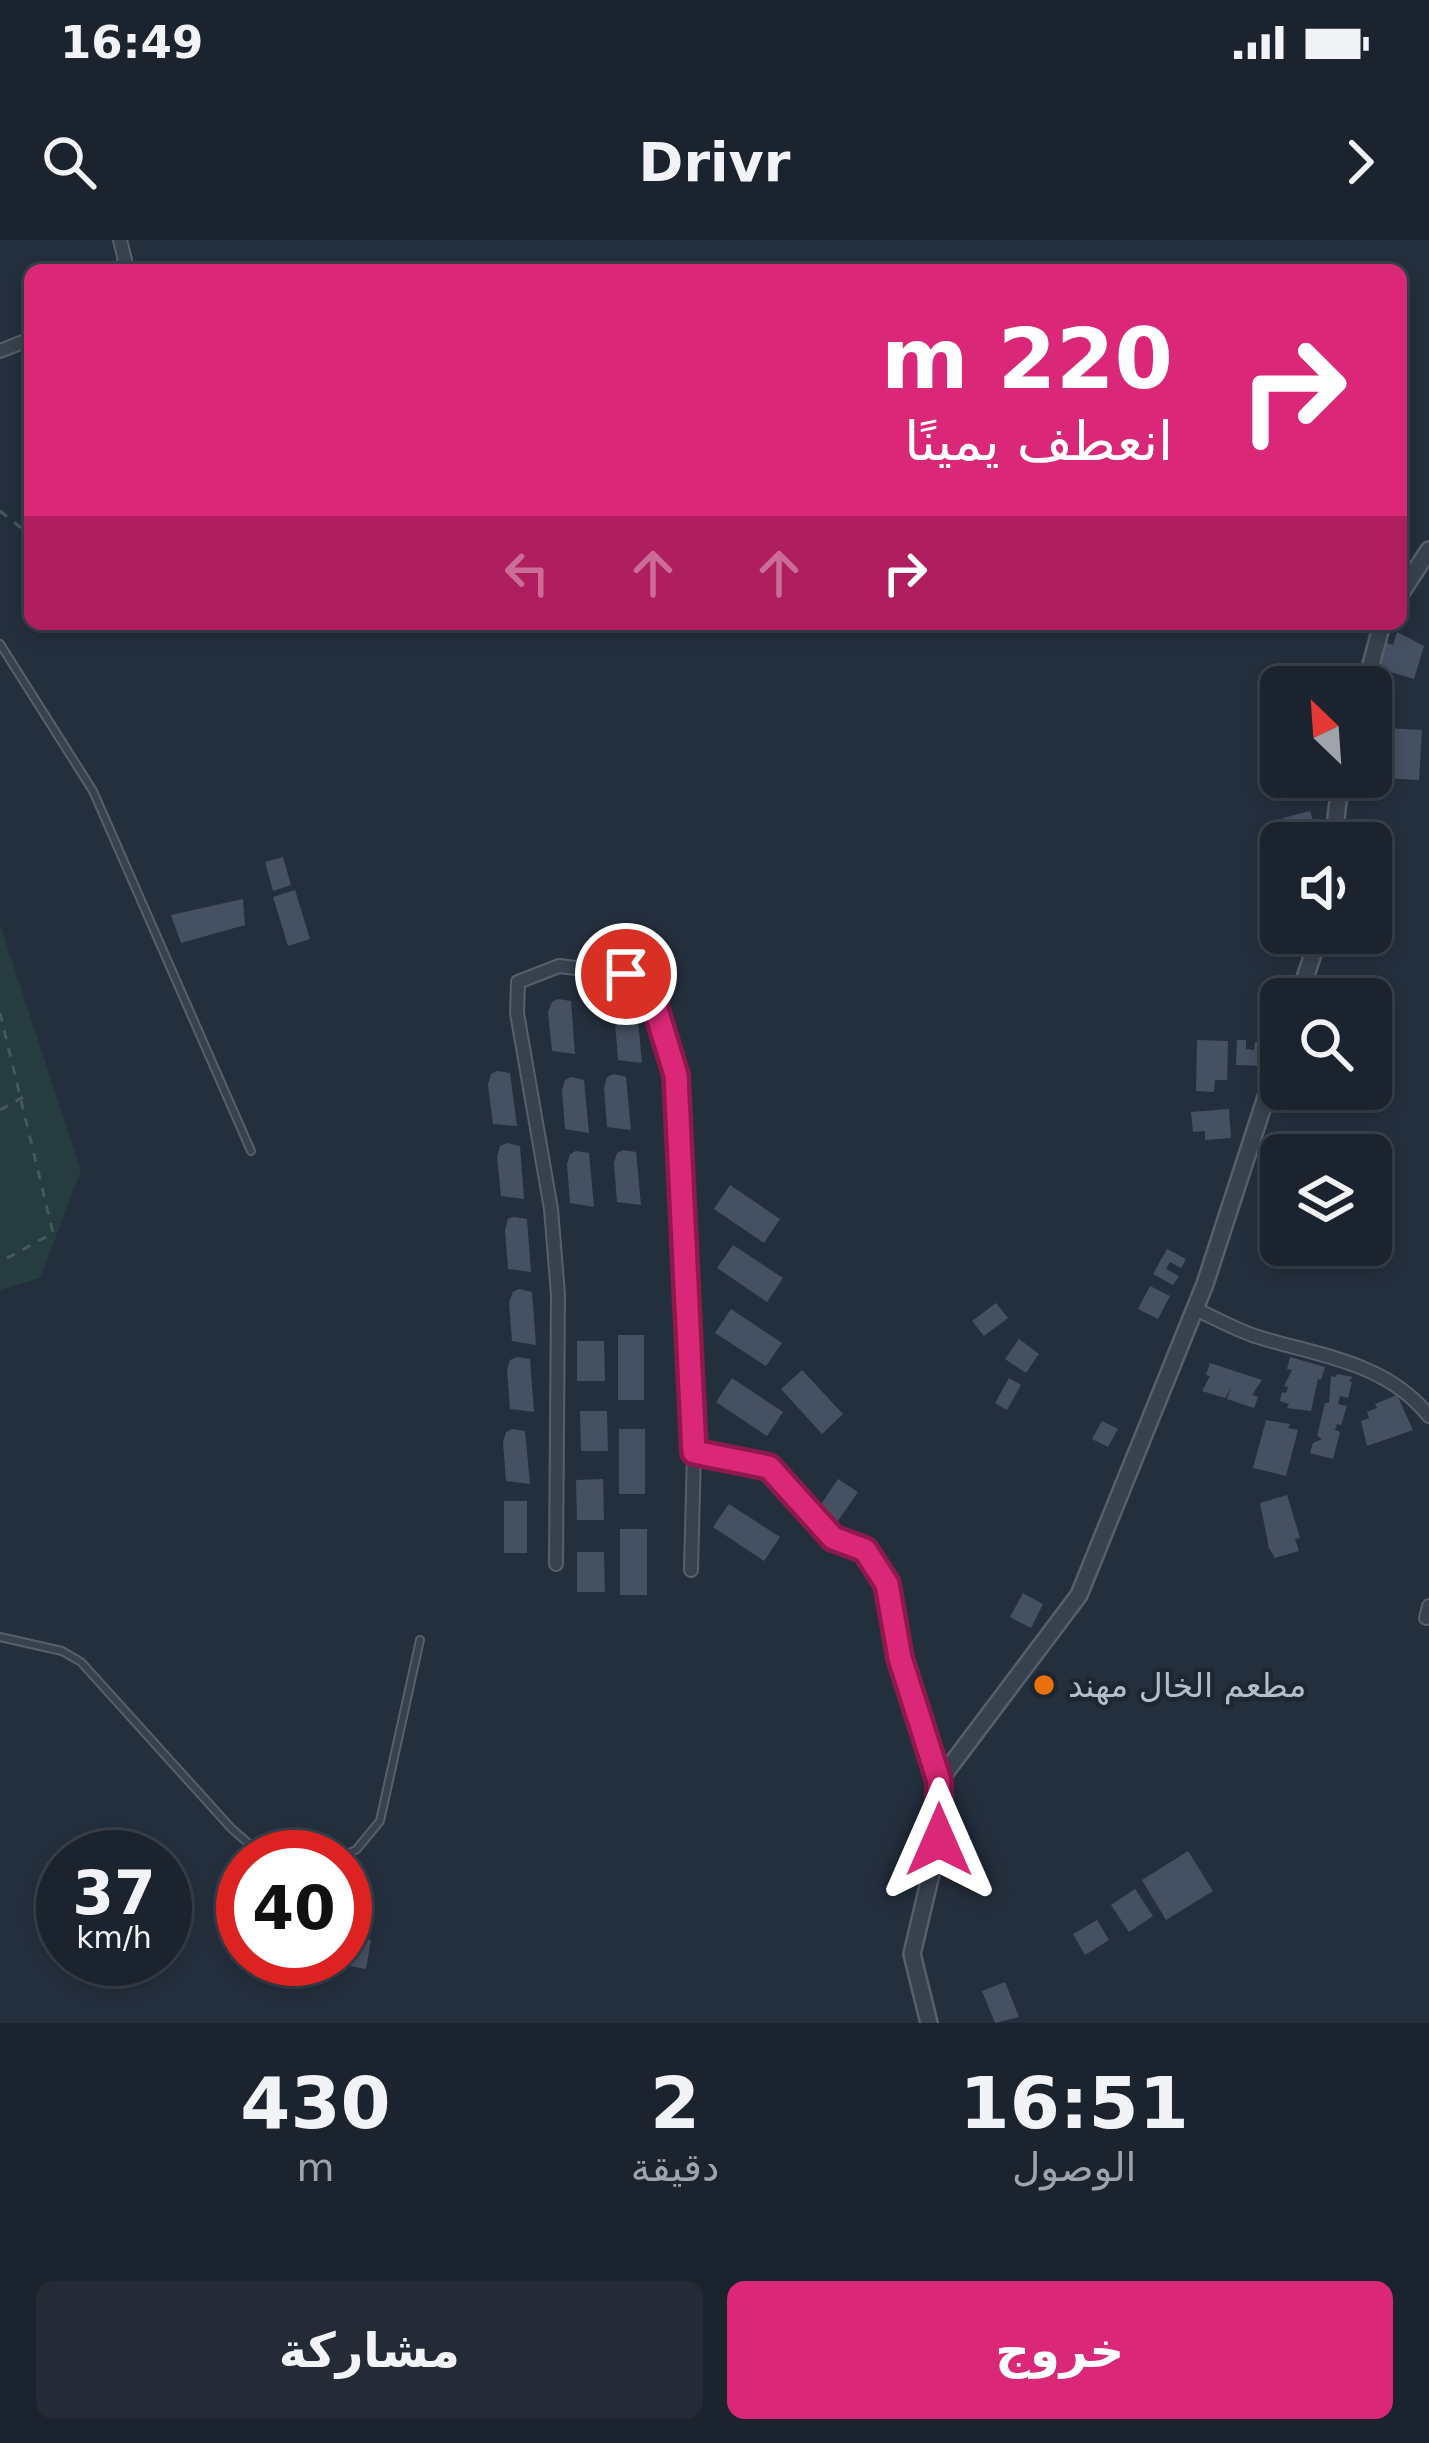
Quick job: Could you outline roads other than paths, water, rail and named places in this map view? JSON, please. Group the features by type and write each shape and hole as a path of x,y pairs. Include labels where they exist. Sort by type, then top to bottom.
{"street":[{"path":"1407,584 1429,550"},
{"path":"1371,666 1380,630"},
{"path":"556,1564 558,1294 551,1209 517,1013 518,982 559,966 626,974 651,993 676,1075 694,1452 691,1570"},
{"path":"939,1781 1079,1595 1195,1309 1262,1110"},
{"path":"1195,1309 1251,1335 1390,1378 1429,1416"},
{"path":"694,1452 769,1467 833,1538 865,1550 887,1584 900,1658 939,1781 939,1840 912,1954 929,2023"}],"lane":[{"path":"0,644 93,791 251,1151"},
{"path":"0,1637 62,1651 81,1662 233,1830"},
{"path":"372,1831 380,1821 420,1640"}],"place":[{"name":"مطعم الخال مهند","path":"1044,1685"}]}
